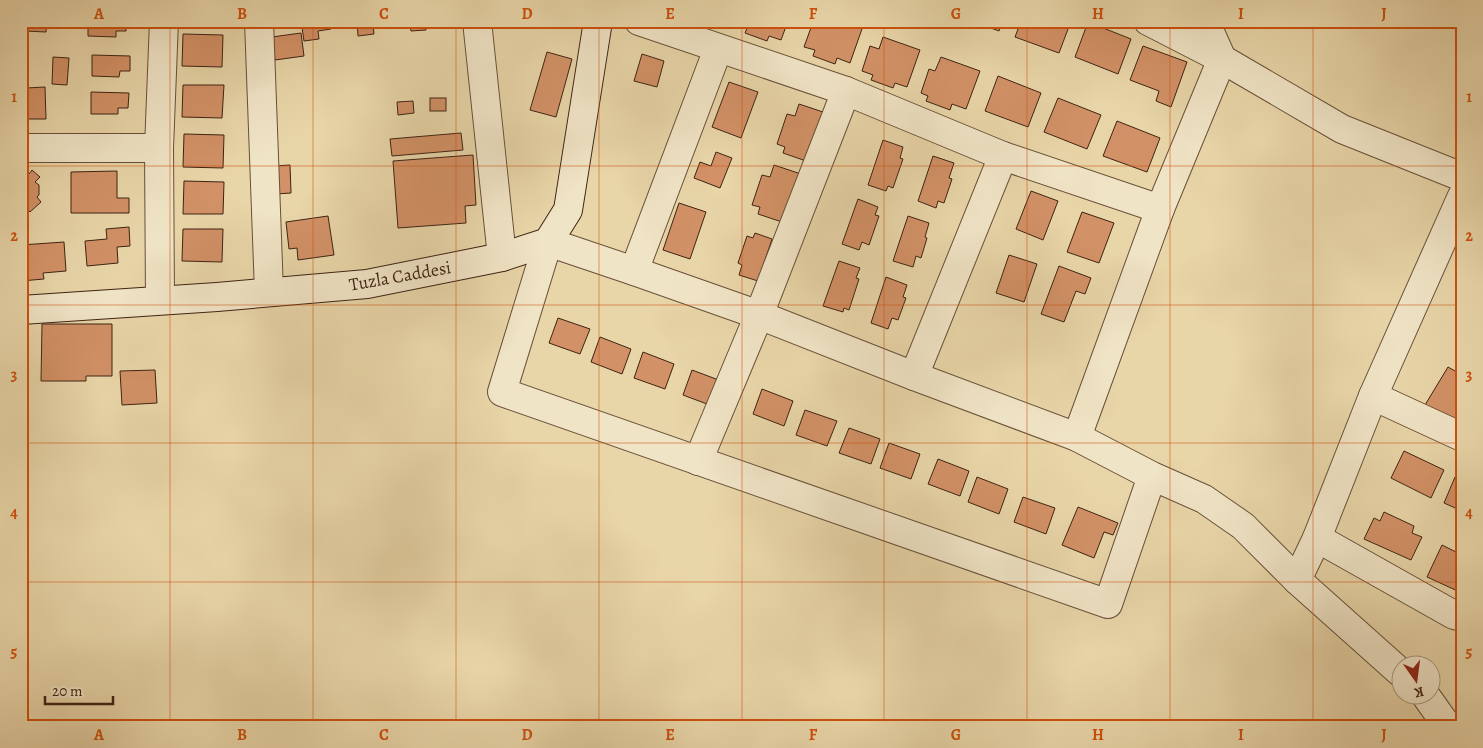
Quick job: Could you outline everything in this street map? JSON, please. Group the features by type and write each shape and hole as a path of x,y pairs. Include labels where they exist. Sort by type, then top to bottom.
{"street":[{"path":"160,300 159,148 164,21"},
{"path":"259,21 269,292"},
{"path":"477,21 502,257"},
{"path":"598,21 568,210 548,242 502,392 1108,604 1152,476"},
{"path":"639,21 846,91 1003,156 1160,209"},
{"path":"1148,21 1222,59 1342,129 1462,177"},
{"path":"1076,437 1160,209 1222,59 1205,21"},
{"path":"634,271 718,49"},
{"path":"698,460 759,315 846,91"},
{"path":"21,148 159,148"},
{"path":"914,376 1003,156"},
{"path":"1297,580 1317,538 1373,396 1462,196"},
{"path":"548,242 759,315 1076,437 1152,476 1204,499 1243,526 1297,580 1390,663"},
{"name":"Tuzla Caddesi","path":"21,310 217,297 367,284 502,257 548,242"},
{"path":"1373,396 1462,436"},
{"path":"1317,538 1454,616 1462,617"},
{"path":"1433,706 1448,727"}],"building":[{"path":"25,21 47,21 46,32 25,31"},
{"path":"88,21 126,21 126,31 116,31 116,37 88,36"},
{"path":"301,21 330,21 331,29 318,31 319,39 304,41"},
{"path":"357,21 385,21 385,24 373,25 374,34 358,36"},
{"path":"409,21 425,21 426,30 411,31"},
{"path":"736,21 788,21 781,40 769,36 767,41 745,33 747,28 736,24"},
{"path":"823,21 850,21 863,26 850,63 837,58 835,64 813,56 815,50 804,47 813,22 821,25"},
{"path":"972,21 1003,21 999,31"},
{"path":"1021,21 1071,21 1059,53 1015,37"},
{"path":"1088,22 1131,39 1118,74 1075,57"},
{"path":"301,33 304,56 275,60 272,37"},
{"path":"183,34 223,35 222,67 182,66"},
{"path":"883,37 920,50 907,87 895,83 893,88 871,80 873,75 862,71 870,46 879,49"},
{"path":"1143,46 1187,62 1171,107 1156,101 1159,91 1130,80"},
{"path":"547,52 572,59 556,117 530,110"},
{"path":"642,54 664,61 657,87 634,81"},
{"path":"92,55 130,56 130,71 120,71 119,77 92,76"},
{"path":"53,57 69,58 67,85 52,84"},
{"path":"941,57 980,71 966,109 952,104 950,110 926,101 928,96 921,93 929,69 935,71"},
{"path":"998,76 1041,93 1028,127 985,111"},
{"path":"729,82 758,92 741,138 712,127"},
{"path":"183,85 224,85 222,118 182,117"},
{"path":"45,87 46,119 26,119 26,88"},
{"path":"91,92 129,93 128,108 118,108 118,114 91,114"},
{"path":"430,98 446,98 446,111 430,111"},
{"path":"1058,98 1101,115 1087,149 1044,132"},
{"path":"413,101 414,113 398,115 397,102"},
{"path":"799,104 835,116 806,161 783,153 785,147 777,144 787,114 795,116"},
{"path":"1117,121 1160,138 1147,172 1103,156"},
{"path":"461,133 463,150 392,156 390,139"},
{"path":"184,134 224,135 223,168 183,167"},
{"path":"883,140 903,147 900,158 903,159 893,188 888,186 886,191 868,185"},
{"path":"716,152 732,158 720,188 694,178 700,162 711,166"},
{"path":"473,155 476,205 465,206 466,223 398,228 393,161"},
{"path":"933,156 954,163 949,178 952,179 944,203 938,201 936,208 918,201"},
{"path":"290,165 291,193 275,194 274,166"},
{"path":"774,165 810,177 803,196 792,192 782,222 758,214 760,207 752,205 762,175 770,177"},
{"path":"21,166 29,174 32,170 40,177 35,182 39,185 39,195 37,197 41,202 30,212 21,201"},
{"path":"117,171 117,198 129,198 129,213 71,213 71,172"},
{"path":"184,181 224,182 223,214 183,214"},
{"path":"1031,191 1058,201 1043,240 1016,229"},
{"path":"858,199 878,207 875,215 879,216 869,245 862,242 859,250 842,244"},
{"path":"679,203 706,212 690,259 663,250"},
{"path":"1082,212 1114,223 1099,263 1067,252"},
{"path":"328,216 334,255 298,260 297,248 289,249 286,222"},
{"path":"908,216 929,223 921,258 916,256 913,267 893,261"},
{"path":"129,227 130,246 117,247 118,263 87,266 85,241 107,239 106,229"},
{"path":"183,229 223,229 222,262 182,261"},
{"path":"755,233 772,239 758,281 739,275 742,265 738,263 747,236 753,238"},
{"path":"64,242 66,271 43,273 44,279 21,281 21,245"},
{"path":"1009,255 1037,264 1024,302 996,293"},
{"path":"839,261 860,268 856,278 859,279 849,310 844,308 843,312 823,306"},
{"path":"1059,266 1091,278 1085,294 1076,291 1064,322 1041,314"},
{"path":"886,277 907,285 903,297 906,298 898,320 892,318 888,329 871,323"},
{"path":"558,318 590,329 580,354 549,343"},
{"path":"42,324 112,324 112,376 86,376 86,381 41,381"},
{"path":"600,337 631,349 622,374 591,362"},
{"path":"643,352 674,364 665,389 634,378"},
{"path":"1448,367 1462,375 1462,422 1425,405"},
{"path":"155,370 157,403 122,405 120,371"},
{"path":"692,370 724,382 715,407 683,395"},
{"path":"762,389 793,401 784,426 753,414"},
{"path":"805,410 837,421 827,446 796,435"},
{"path":"849,428 880,439 871,464 839,453"},
{"path":"889,443 920,454 911,479 880,468"},
{"path":"1404,451 1444,470 1431,498 1391,478"},
{"path":"938,459 969,471 960,496 928,484"},
{"path":"977,477 1008,489 999,514 968,502"},
{"path":"1455,477 1462,480 1462,511 1444,503"},
{"path":"1023,497 1055,508 1046,534 1014,522"},
{"path":"1078,507 1118,523 1113,535 1104,532 1094,558 1062,545"},
{"path":"1384,512 1414,526 1412,533 1422,537 1411,560 1364,539 1374,518 1380,521"},
{"path":"1442,545 1462,555 1462,593 1427,577"}]}
